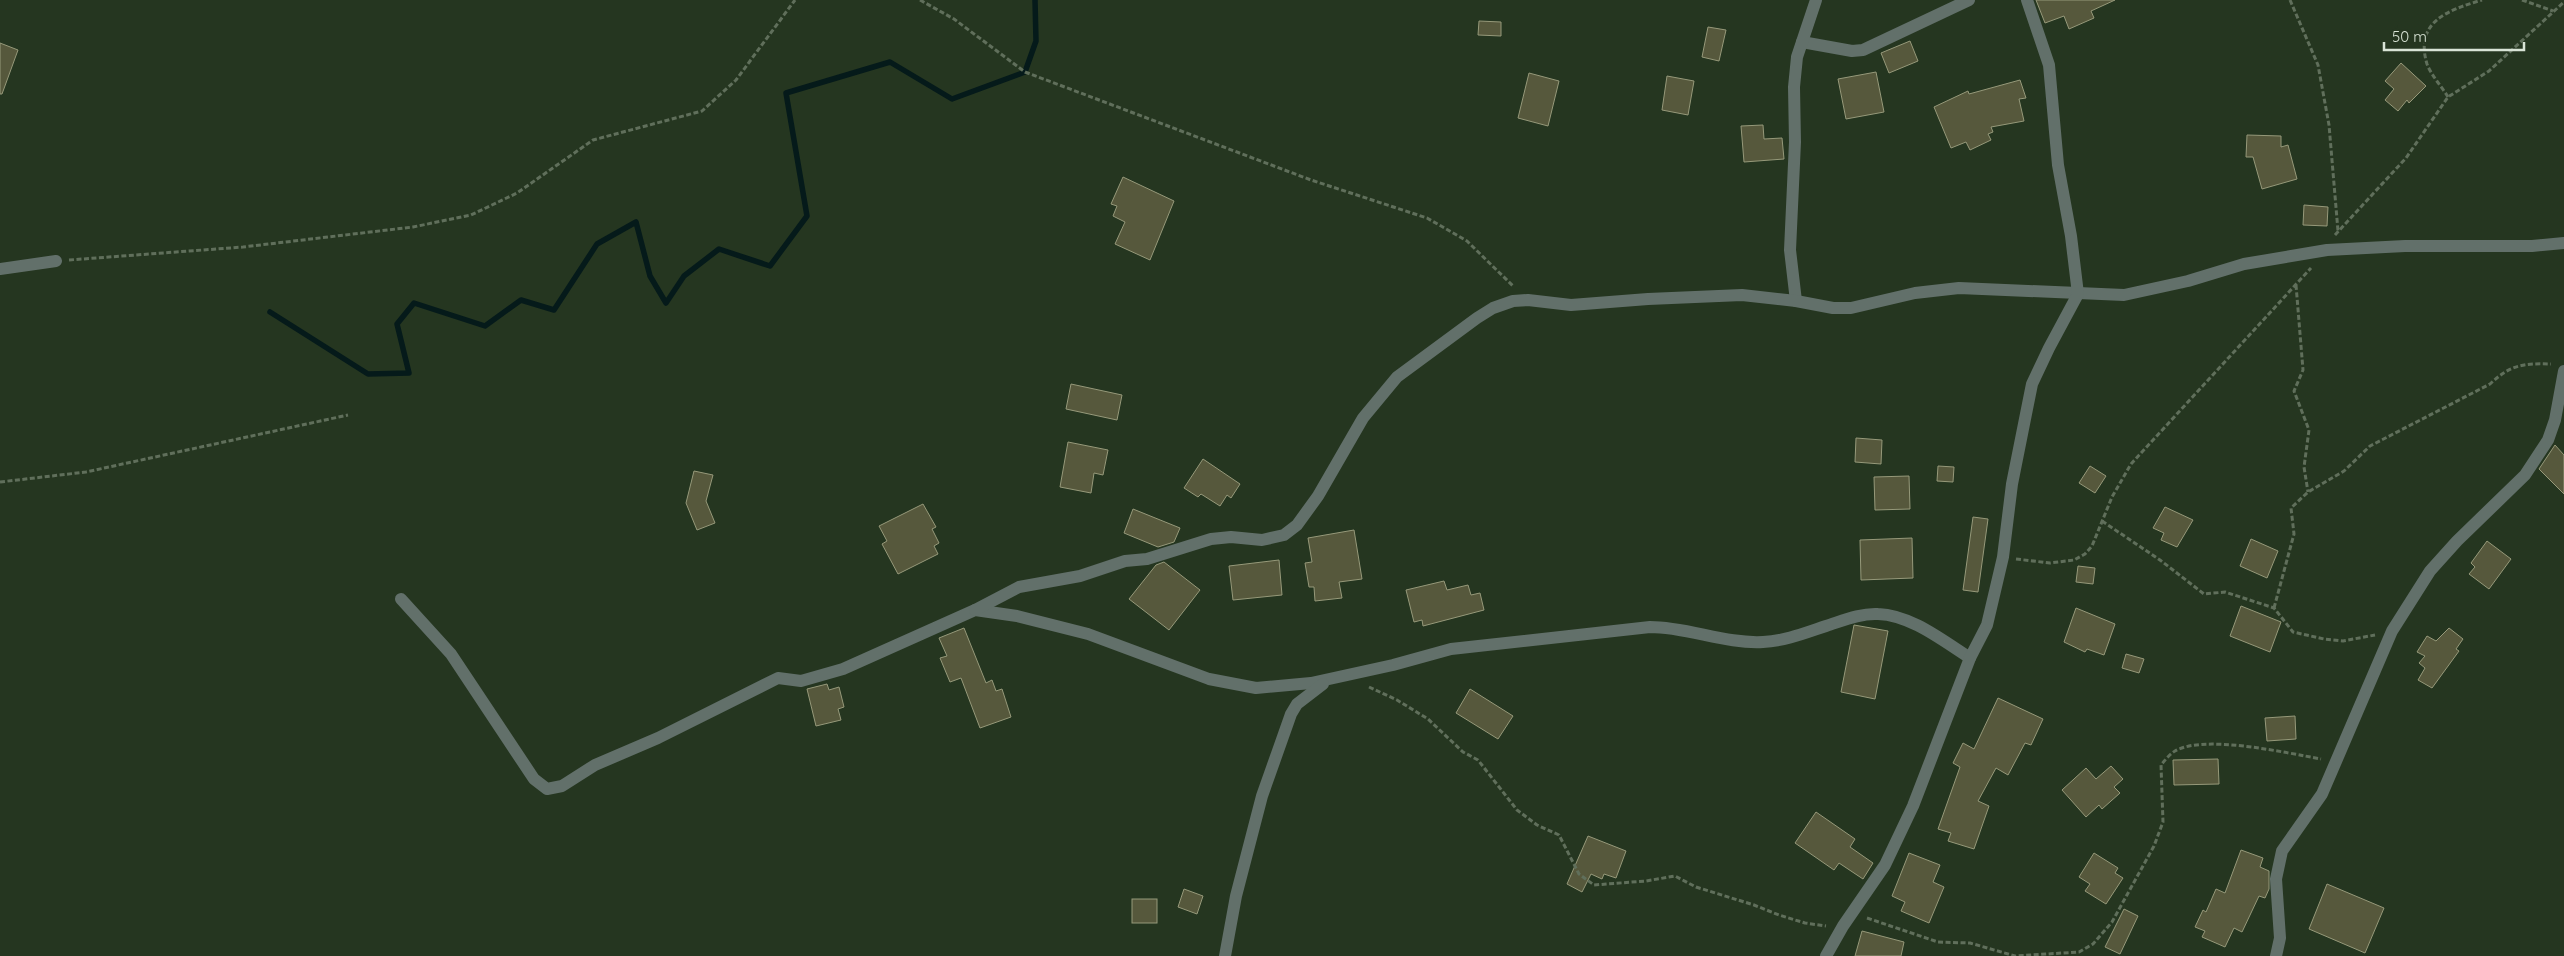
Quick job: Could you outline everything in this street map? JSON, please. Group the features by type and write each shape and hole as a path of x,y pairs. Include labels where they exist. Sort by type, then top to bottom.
{"street":[{"path":"1796,301 1790,250 1794,87 1798,57 1816,0"},
{"path":"1802,42 1852,51 1863,50 1969,0"},
{"path":"1826,956 1852,912 1885,865 1913,806 1970,658 1987,625 2003,557 2012,484 2032,384 2078,294 2071,236 2058,165 2049,65 2027,0"},
{"path":"400,599 451,654 534,779 547,789 562,786 595,765 658,738 778,678 801,681 843,669 975,610 1020,587 1080,576 1125,560 1147,559 1196,543 1231,537 1262,540 1284,535 1297,525 1318,496 1363,418 1397,377 1494,308 1513,301 1528,300 1571,305 1742,295 1796,301 1833,308 1851,308 1915,293 1959,288 2124,295 2244,264 2327,250 2404,246 2532,246 2564,243"},
{"path":"0,269 56,260"},
{"path":"2276,956 2280,938 2276,878 2282,851 2322,794 2392,631 2430,571 2457,541 2525,475 2548,440 2555,420 2559,368"},
{"path":"975,610 1017,616 1088,634 1209,679 1256,688 1350,675 1451,649 1650,627 1674,627 1729,640 1762,643 1781,640 1857,616 1876,614 1890,615 1924,630 1970,658"},
{"path":"1225,956 1236,896 1262,796 1291,714 1297,704 1308,693 1329,679"}],"path":[{"path":"56,260 243,247 413,227 472,215 517,193 593,140 702,111 736,80 795,0"},
{"path":"920,0 954,19 1025,72 1302,177 1427,218 1467,241 1528,300"},
{"path":"2290,0 2319,73 2329,125 2338,231"},
{"path":"2448,97 2427,64 2424,37 2434,21 2450,10 2482,0"},
{"path":"2522,0 2553,11"},
{"path":"2003,557 2050,563 2074,560 2086,554 2092,546 2112,497 2131,464 2327,250 2338,231 2406,158 2448,97 2488,71 2564,2"},
{"path":"2296,285 2303,370 2294,391 2309,430 2304,467 2308,492"},
{"path":"2274,608 2294,534 2291,508 2308,492 2344,471 2370,446 2490,384 2504,370 2527,363 2559,368"},
{"path":"0,482 86,472 348,415"},
{"path":"2102,521 2160,560 2204,594 2225,592 2274,608 2293,632 2324,639 2360,639 2392,631"},
{"path":"1350,675 1428,719 1463,752 1478,760 1517,810 1537,825 1558,835 1579,874 1594,885 1646,881 1675,876 1696,887 1805,923 1843,926"},
{"path":"1852,912 1938,942 1970,943 2015,956 2079,952 2093,944 2112,922 2154,846 2163,822 2161,764 2174,751 2190,746 2220,744 2335,762"}],"building":[{"path":"2036,0 2115,0 2091,11 2094,18 2069,29 2064,16 2045,23"},
{"path":"1479,21 1501,22 1501,36 1478,35"},
{"path":"1708,27 1726,30 1719,61 1702,57"},
{"path":"1910,41 1918,61 1889,73 1881,53"},
{"path":"0,43 18,50 2,94 0,94"},
{"path":"2401,63 2426,86 2409,103 2407,100 2398,111 2385,100 2394,89 2385,81"},
{"path":"1876,72 1884,112 1846,119 1838,79"},
{"path":"1529,73 1559,81 1548,126 1518,118"},
{"path":"1667,76 1694,81 1688,115 1662,110"},
{"path":"2020,80 2026,98 2019,99 2024,121 1991,127 1993,132 1988,134 1991,140 1970,150 1966,142 1951,148 1934,107 1968,91 1969,94"},
{"path":"1763,125 1764,139 1782,138 1784,159 1744,162 1741,126"},
{"path":"2247,135 2281,136 2281,147 2288,145 2297,179 2262,189 2253,157 2246,157"},
{"path":"1123,177 1174,201 1150,260 1115,244 1125,222 1113,216 1117,206 1111,204"},
{"path":"2304,205 2328,207 2327,226 2303,225"},
{"path":"1071,384 1122,395 1117,420 1066,409"},
{"path":"1856,438 1882,440 1881,464 1855,462"},
{"path":"1068,442 1108,450 1103,475 1094,473 1091,493 1060,487"},
{"path":"2555,445 2564,455 2564,494 2539,469"},
{"path":"1203,459 1240,484 1231,498 1227,495 1220,506 1201,494 1198,497 1184,488"},
{"path":"1938,466 1954,467 1953,482 1937,481"},
{"path":"2090,466 2106,476 2095,493 2079,483"},
{"path":"694,471 713,475 706,501 715,523 697,530 686,503"},
{"path":"1909,476 1910,509 1875,510 1874,477"},
{"path":"923,504 936,527 932,529 939,543 934,546 938,554 898,574 882,544 887,541 879,526"},
{"path":"2165,507 2193,520 2177,547 2161,540 2164,533 2153,528"},
{"path":"1133,509 1180,528 1174,542 1158,547 1124,533"},
{"path":"1973,517 1988,519 1978,592 1963,590"},
{"path":"1354,530 1362,579 1339,582 1342,598 1315,601 1314,587 1309,587 1305,563 1312,562 1308,538"},
{"path":"1912,538 1913,578 1861,580 1860,540"},
{"path":"2251,539 2278,551 2267,578 2240,566"},
{"path":"2487,541 2511,559 2489,589 2469,574 2475,567 2471,563"},
{"path":"1279,560 1282,595 1233,600 1229,566"},
{"path":"1164,562 1200,590 1169,630 1129,599 1156,565"},
{"path":"2078,566 2095,568 2093,584 2076,582"},
{"path":"1444,581 1447,590 1468,585 1471,595 1480,593 1484,610 1423,626 1422,620 1414,622 1406,590"},
{"path":"2241,606 2281,622 2270,652 2230,636"},
{"path":"2076,608 2115,624 2104,655 2087,649 2085,652 2064,642"},
{"path":"1854,625 1888,631 1875,699 1841,692"},
{"path":"964,628 986,683 992,680 996,691 1002,689 1011,717 980,728 961,678 950,682 940,658 947,656 939,638"},
{"path":"2449,628 2463,639 2456,649 2459,651 2432,688 2418,680 2425,668 2419,663 2425,656 2417,652 2427,636 2436,641"},
{"path":"2126,654 2144,659 2139,673 2122,668"},
{"path":"827,684 829,690 839,687 844,707 838,709 841,720 816,726 807,689"},
{"path":"1470,689 1513,716 1498,739 1456,713"},
{"path":"1998,698 2043,719 2031,745 2025,743 2008,775 1996,768 1978,801 1989,806 1974,849 1948,841 1951,833 1938,829 1960,767 1953,763 1963,743 1974,749"},
{"path":"2295,716 2296,739 2267,741 2265,718"},
{"path":"2218,759 2219,784 2174,785 2173,760"},
{"path":"2111,766 2123,779 2114,787 2120,793 2102,809 2099,805 2086,817 2062,790 2086,768 2096,779"},
{"path":"1816,812 1855,839 1850,847 1873,863 1863,879 1839,863 1834,870 1795,843"},
{"path":"1588,836 1626,851 1616,878 1604,874 1602,879 1591,874 1582,892 1567,884"},
{"path":"2241,850 2263,858 2260,867 2269,871 2269,889 2265,898 2259,896 2242,932 2234,928 2225,947 2202,937 2205,931 2195,927 2203,910 2206,912 2216,889 2225,893"},
{"path":"1909,853 1940,865 1933,882 1944,887 1929,923 1901,911 1905,902 1892,896"},
{"path":"2094,853 2118,868 2115,873 2123,878 2106,904 2085,891 2090,884 2079,877"},
{"path":"2327,884 2384,908 2365,953 2309,929"},
{"path":"1184,889 1203,896 1197,914 1178,907"},
{"path":"1132,899 1157,899 1157,923 1132,923"},
{"path":"2124,909 2138,916 2120,954 2105,947"},
{"path":"1862,931 1904,942 1901,956 1855,956"}],"waterway":[{"path":"270,312 368,374 409,373 397,324 414,303 485,326 521,300 554,310 597,244 636,222 650,276 666,303 684,276 719,249 770,266 807,216 786,93 890,62 952,99 1025,72 1036,41 1035,0"}]}
